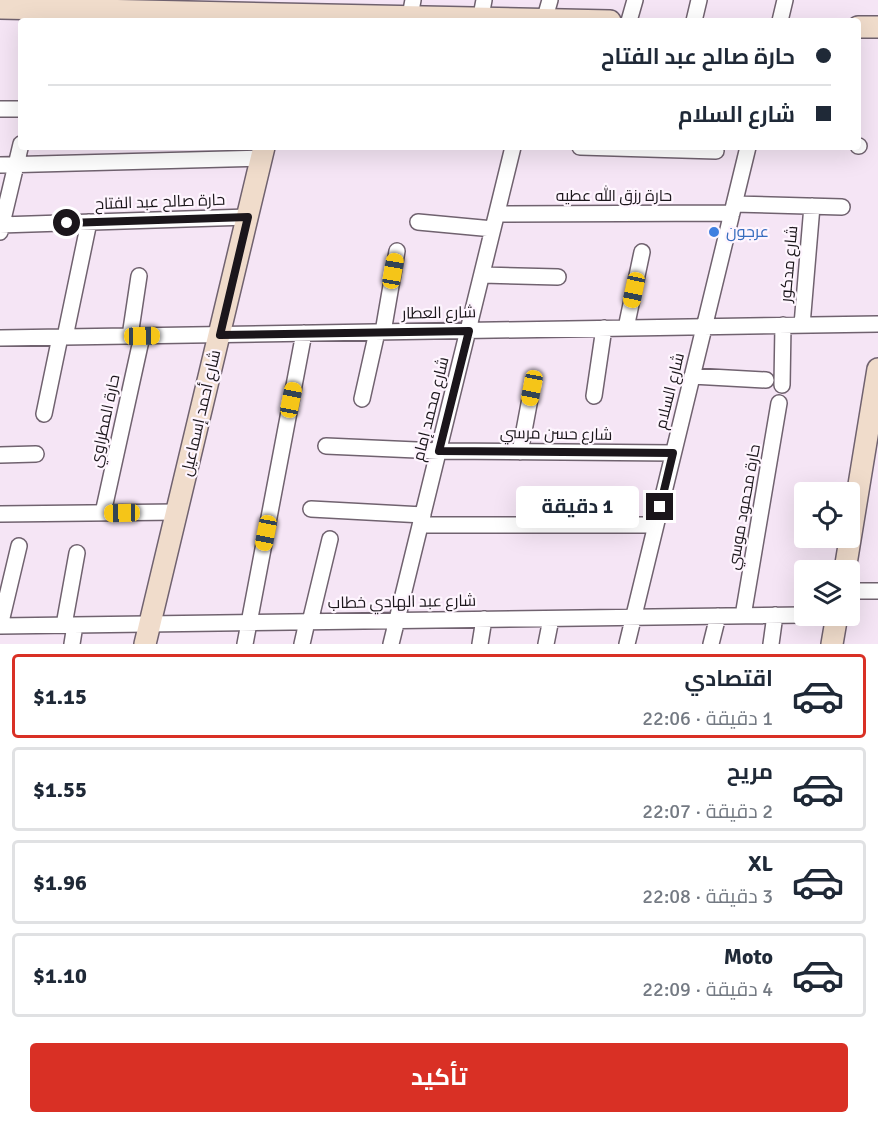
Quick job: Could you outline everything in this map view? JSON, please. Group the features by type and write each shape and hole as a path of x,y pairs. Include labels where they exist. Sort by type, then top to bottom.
{"street":[{"path":"630,18 635,0"},
{"path":"695,18 699,0"},
{"path":"781,18 785,0"},
{"path":"0,8 546,14 583,18"},
{"path":"861,27 878,27"},
{"path":"0,109 18,109"},
{"path":"1,228 20,150"},
{"name":"شارع محمد إمام","path":"391,644 512,150"},
{"path":"700,150 716,151"},
{"name":"شارع السلام","path":"627,644 747,150"},
{"path":"0,165 263,153"},
{"name":"شارع أحمد إسماعيل","path":"148,634 263,153"},
{"name":"شارع مدكور","path":"802,325 812,206"},
{"name":"حارة رزق الله عطيه","path":"418,222 495,221 733,208 842,207"},
{"name":"حارة صالح عبد الفتاح","path":"1,228 89,222 248,217"},
{"path":"44,414 89,222"},
{"path":"362,399 380,332 397,251"},
{"path":"626,328 642,252"},
{"path":"482,275 558,277"},
{"name":"حارة المطراوي","path":"103,513 136,336 139,276"},
{"name":"شارع العطار","path":"0,338 878,324"},
{"path":"782,385 783,325"},
{"path":"594,396 604,328"},
{"path":"245,644 304,333"},
{"path":"847,560 872,444 878,369"},
{"path":"692,376 766,380"},
{"path":"520,452 532,388"},
{"name":"حارة محمود موسي","path":"744,616 779,403"},
{"name":"شارع حسن مرسي","path":"326,446 439,451 673,453"},
{"path":"0,454 36,454"},
{"path":"311,509 422,520 655,525"},
{"path":"0,514 178,512"},
{"path":"302,644 330,539"},
{"path":"0,626 19,546"},
{"path":"72,644 70,625 77,553"},
{"path":"860,591 878,591"},
{"path":"771,644 775,615"},
{"name":"شارع عبد الهادي خطاب","path":"0,626 70,625 148,634 249,622 794,615"},
{"path":"711,644 718,616"},
{"path":"480,644 484,619"},
{"path":"546,644 551,619"},
{"path":"832,644 835,626"}],"place":[{"name":"عرجون","path":"714,232"}],"route":[{"path":"67,223 248,217 220,335 469,331 439,451 673,453 660,507"}]}
